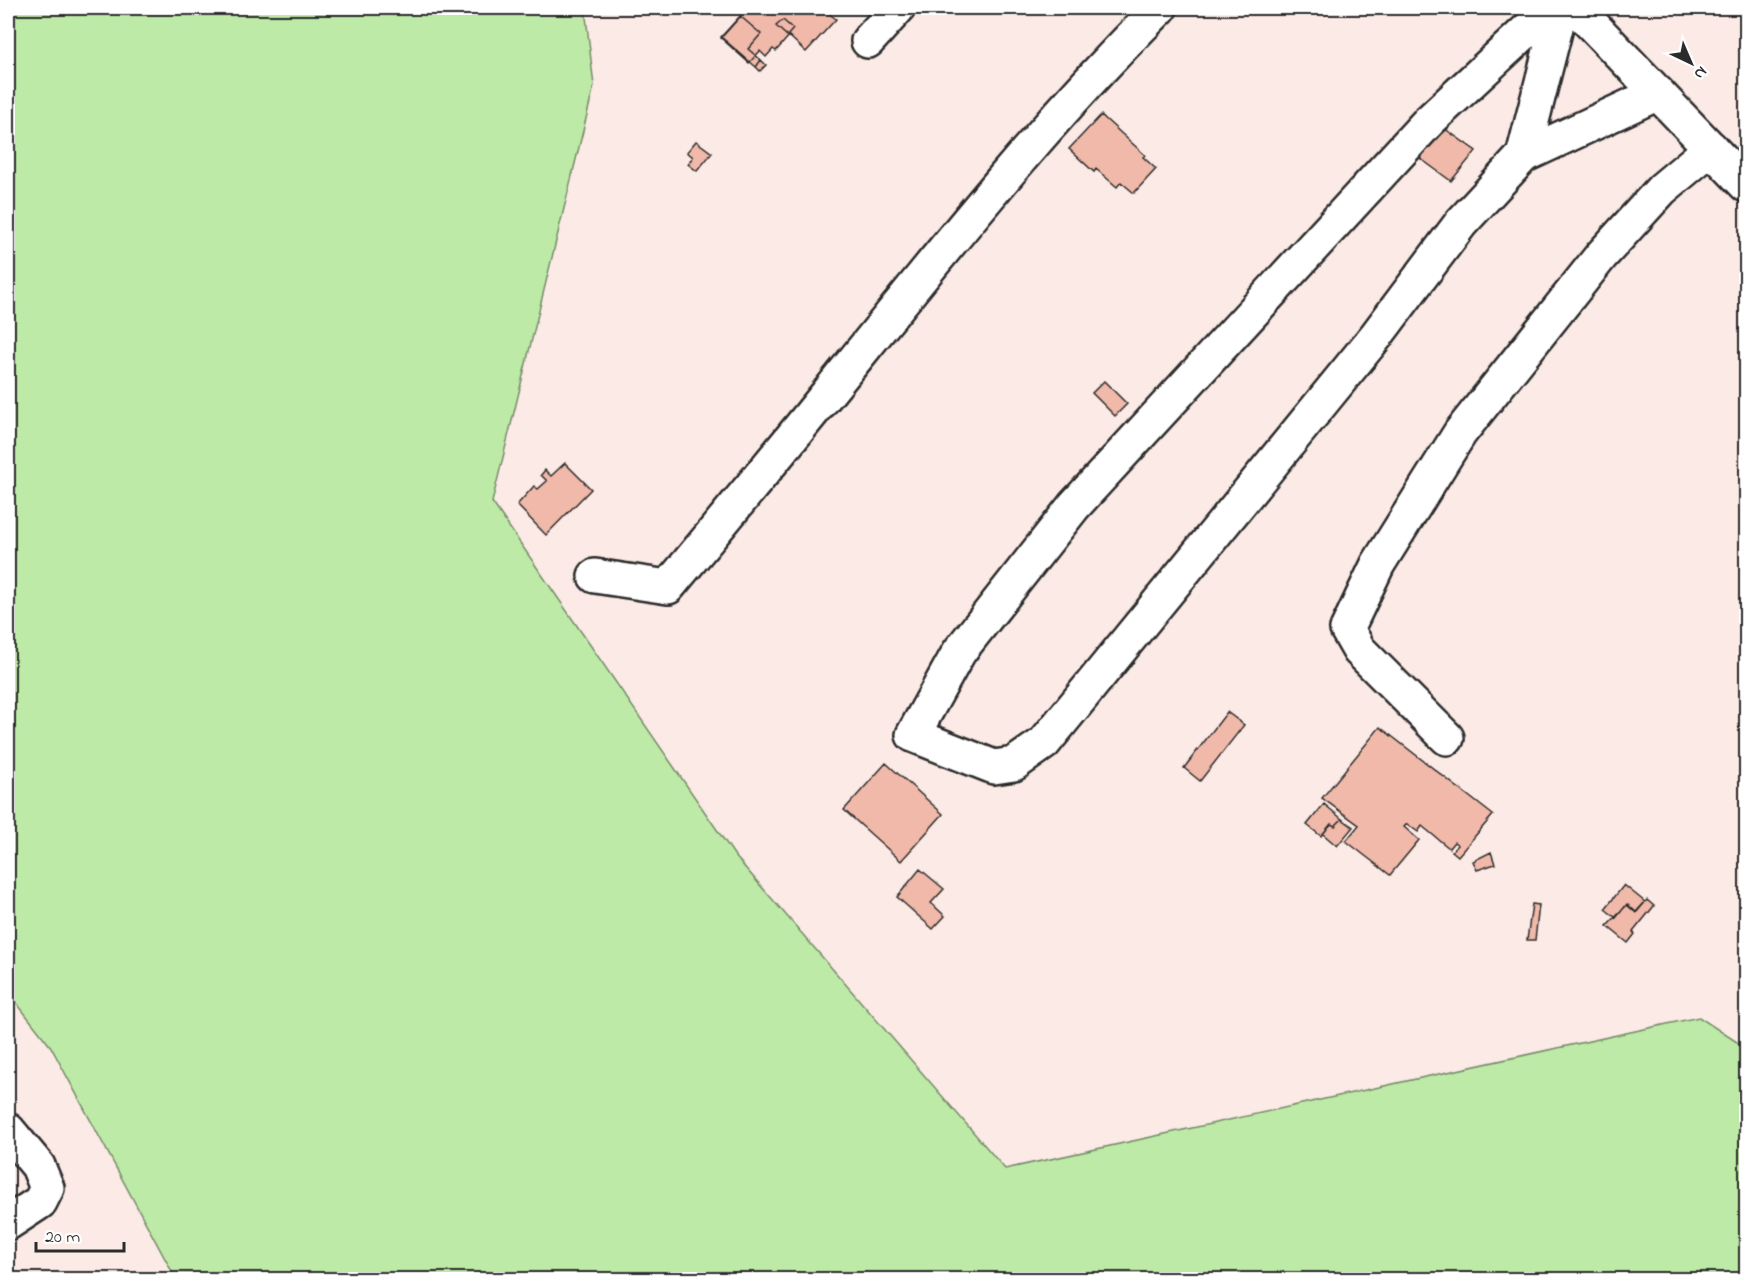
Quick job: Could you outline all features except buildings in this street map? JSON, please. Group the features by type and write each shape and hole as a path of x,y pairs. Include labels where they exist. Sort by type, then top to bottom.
{"street":[{"path":"868,41 898,8"},
{"path":"595,576 668,588 956,233 1121,46 1160,8"},
{"path":"1551,8 1428,121 1074,506 959,652 913,735 994,767 1014,764 1044,743 1369,345 1461,223 1523,156 1658,93"},
{"path":"1523,156 1561,8"},
{"path":"1576,8 1746,186"},
{"path":"1447,738 1359,650 1347,629 1378,564 1460,432 1600,256 1662,189 1711,148"},
{"path":"8,1130 38,1166 46,1188 40,1202 8,1223"}],"green space":[{"path":"8,8 585,8 594,86 492,502 735,856 1005,1169 1699,1017 1746,1048 1746,1279 176,1279 51,1047 8,992"}]}
